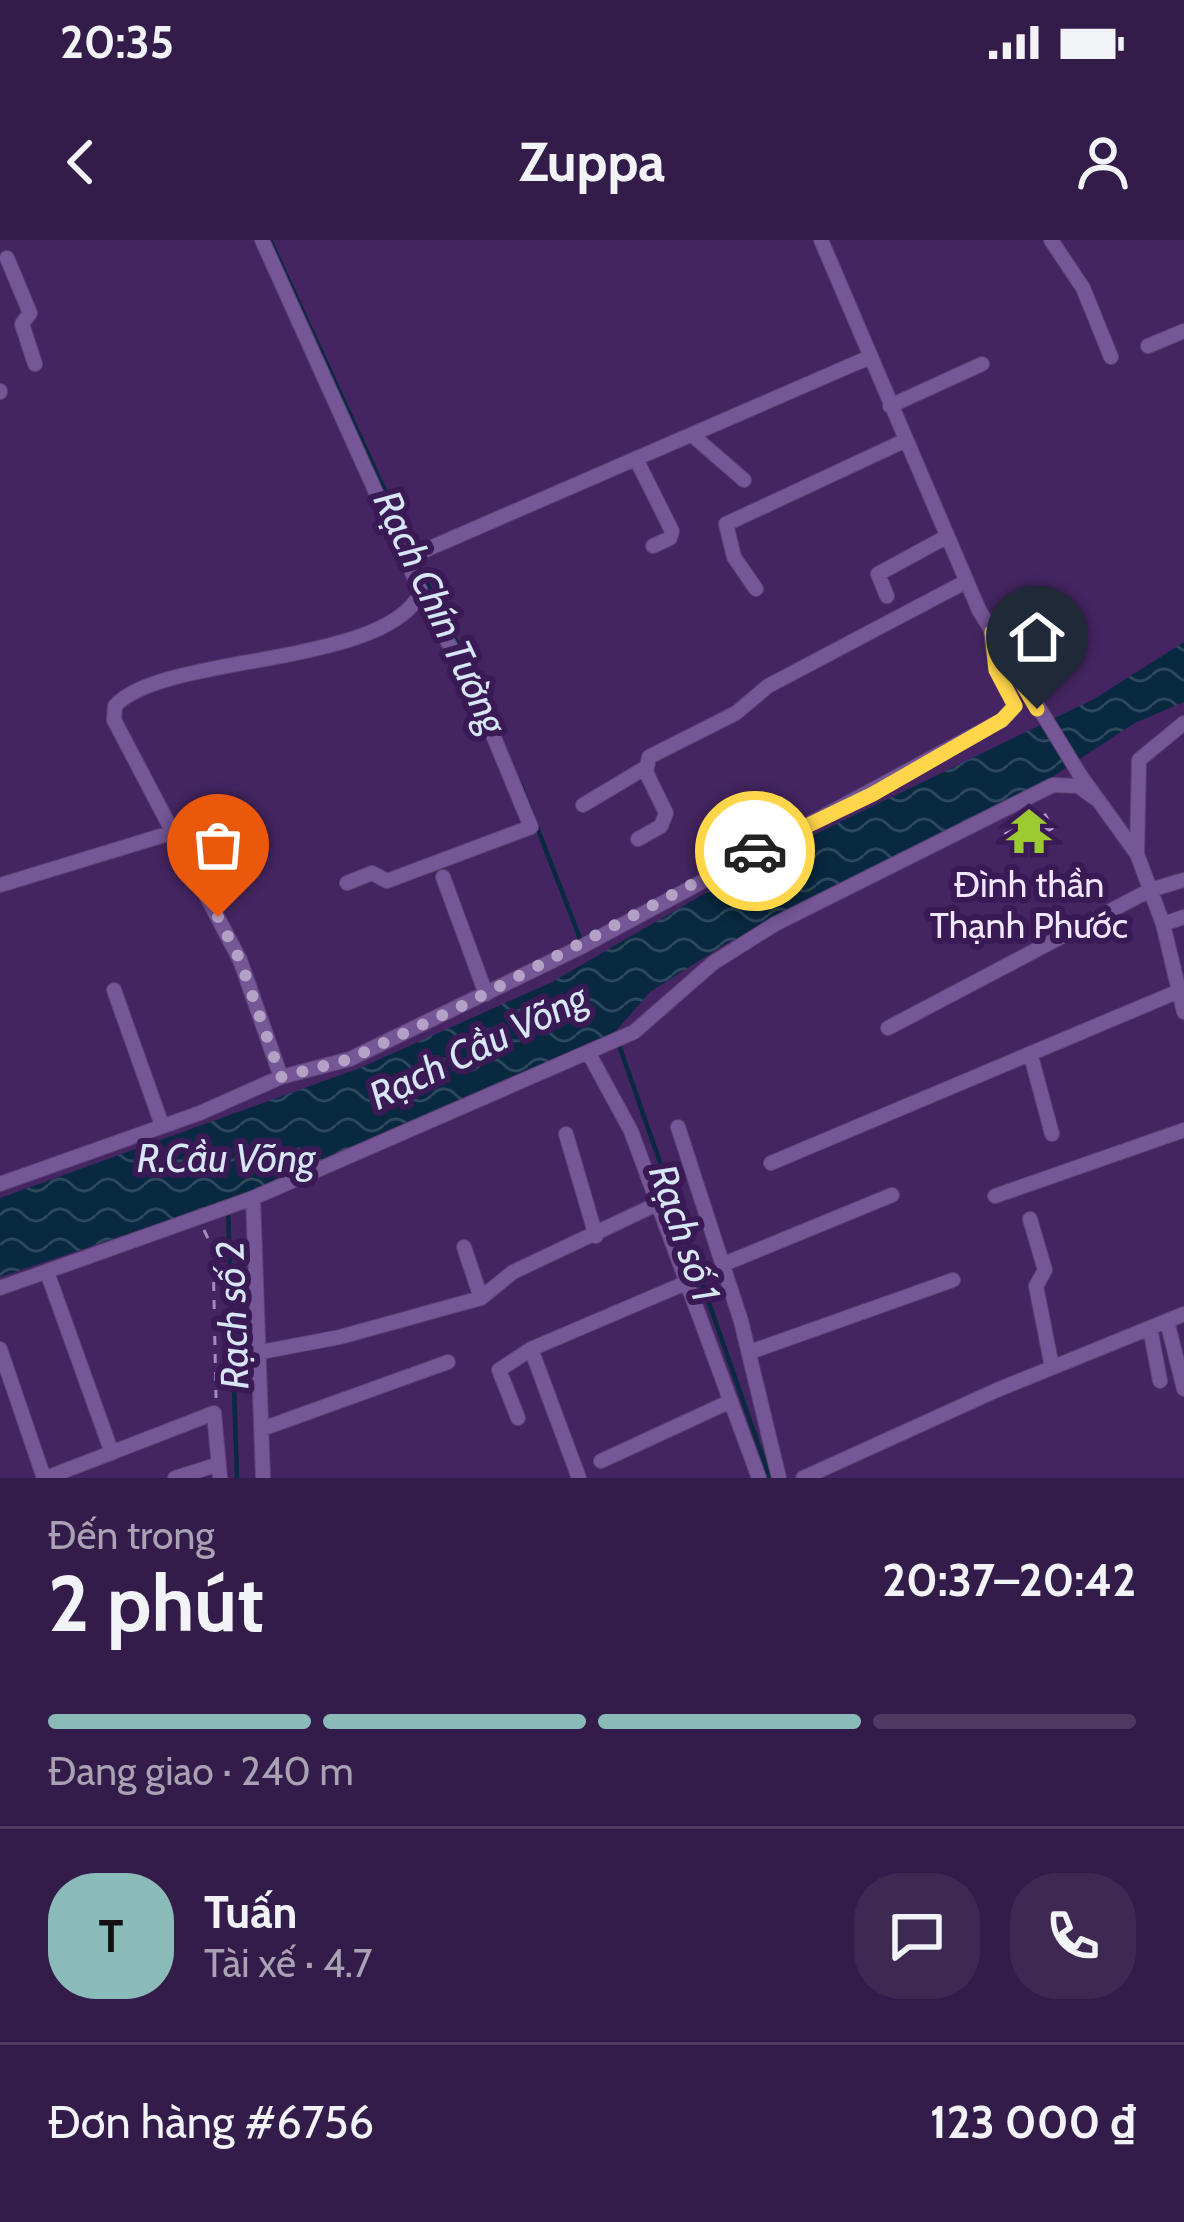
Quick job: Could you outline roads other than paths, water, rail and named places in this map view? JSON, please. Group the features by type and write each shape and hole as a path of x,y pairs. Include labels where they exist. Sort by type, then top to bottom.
{"street":[{"path":"262,240 412,556 421,592 476,694 531,826 387,881 372,873 347,883"},
{"path":"1051,240 1083,288 1111,357"},
{"path":"827,241 964,582 1037,709 1138,854 1163,924 1184,1012"},
{"path":"10,258 30,313 22,324 35,364"},
{"path":"1148,346 1184,331"},
{"path":"412,556 870,357"},
{"path":"890,406 982,364"},
{"path":"692,435 744,480"},
{"path":"756,589 734,557 726,524 904,442"},
{"path":"636,459 672,531 670,538 653,546"},
{"path":"887,596 878,574 946,537"},
{"path":"583,806 645,768 649,757 736,713 768,686 964,582"},
{"path":"281,1077 240,960 114,720 115,706 142,687 298,654 380,626 413,609 421,592"},
{"path":"0,1184 281,1077 350,1059 586,944 1002,720 1015,706 996,670 992,632"},
{"path":"1138,854 1139,760 1184,724"},
{"path":"638,839 661,826 666,813 645,768"},
{"path":"0,1288 253,1198 625,1036 712,963 854,884 1053,785 1078,786 1100,800"},
{"path":"0,885 175,832"},
{"path":"443,878 486,994"},
{"path":"888,1028 1150,890 1184,880"},
{"path":"1163,924 1184,917"},
{"path":"114,990 162,1125"},
{"path":"771,1163 1179,991"},
{"path":"588,1052 631,1131 759,1478"},
{"path":"1031,1056 1052,1134"},
{"path":"678,1127 750,1352 779,1478"},
{"path":"995,1196 1184,1130"},
{"path":"566,1134 596,1236"},
{"path":"724,1264 892,1195"},
{"path":"253,1198 263,1478"},
{"path":"261,1352 340,1337 481,1298 513,1272 657,1204"},
{"path":"1030,1219 1045,1270 1036,1286 1052,1367"},
{"path":"464,1247 481,1298"},
{"path":"47,1272 112,1453"},
{"path":"750,1352 953,1280"},
{"path":"518,1418 499,1370 531,1349 688,1282"},
{"path":"803,1478 1184,1314"},
{"path":"1167,1321 1184,1389"},
{"path":"1150,1328 1160,1382"},
{"path":"0,1349 45,1478 214,1413 219,1471 175,1478"},
{"path":"531,1349 579,1478"},
{"path":"262,1429 448,1362"},
{"path":"602,1461 731,1401"}],"water":[{"name":"R.Cầu Võng","path":"1184,642 1184,702 1135,723 1043,783 724,945 650,992 616,1031 249,1193 0,1277 0,1198 360,1068 552,982 764,859 1094,699"}],"waterway":[{"name":"Rạch Chín Tường","path":"270,240 412,550"},
{"name":"Rạch Chín Tường","path":"416,561 467,663"},
{"name":"Rạch Chín Tường","path":"520,783 581,941"},
{"name":"Rạch số 1","path":"618,1042 770,1478"},
{"name":"Rạch số 2","path":"228,1208 237,1478"}],"place":[{"name":"Đình thần Thạnh Phước","path":"1029,831"}],"water label":[{"name":"Rạch Cầu Võng","path":"478,1046"}]}
